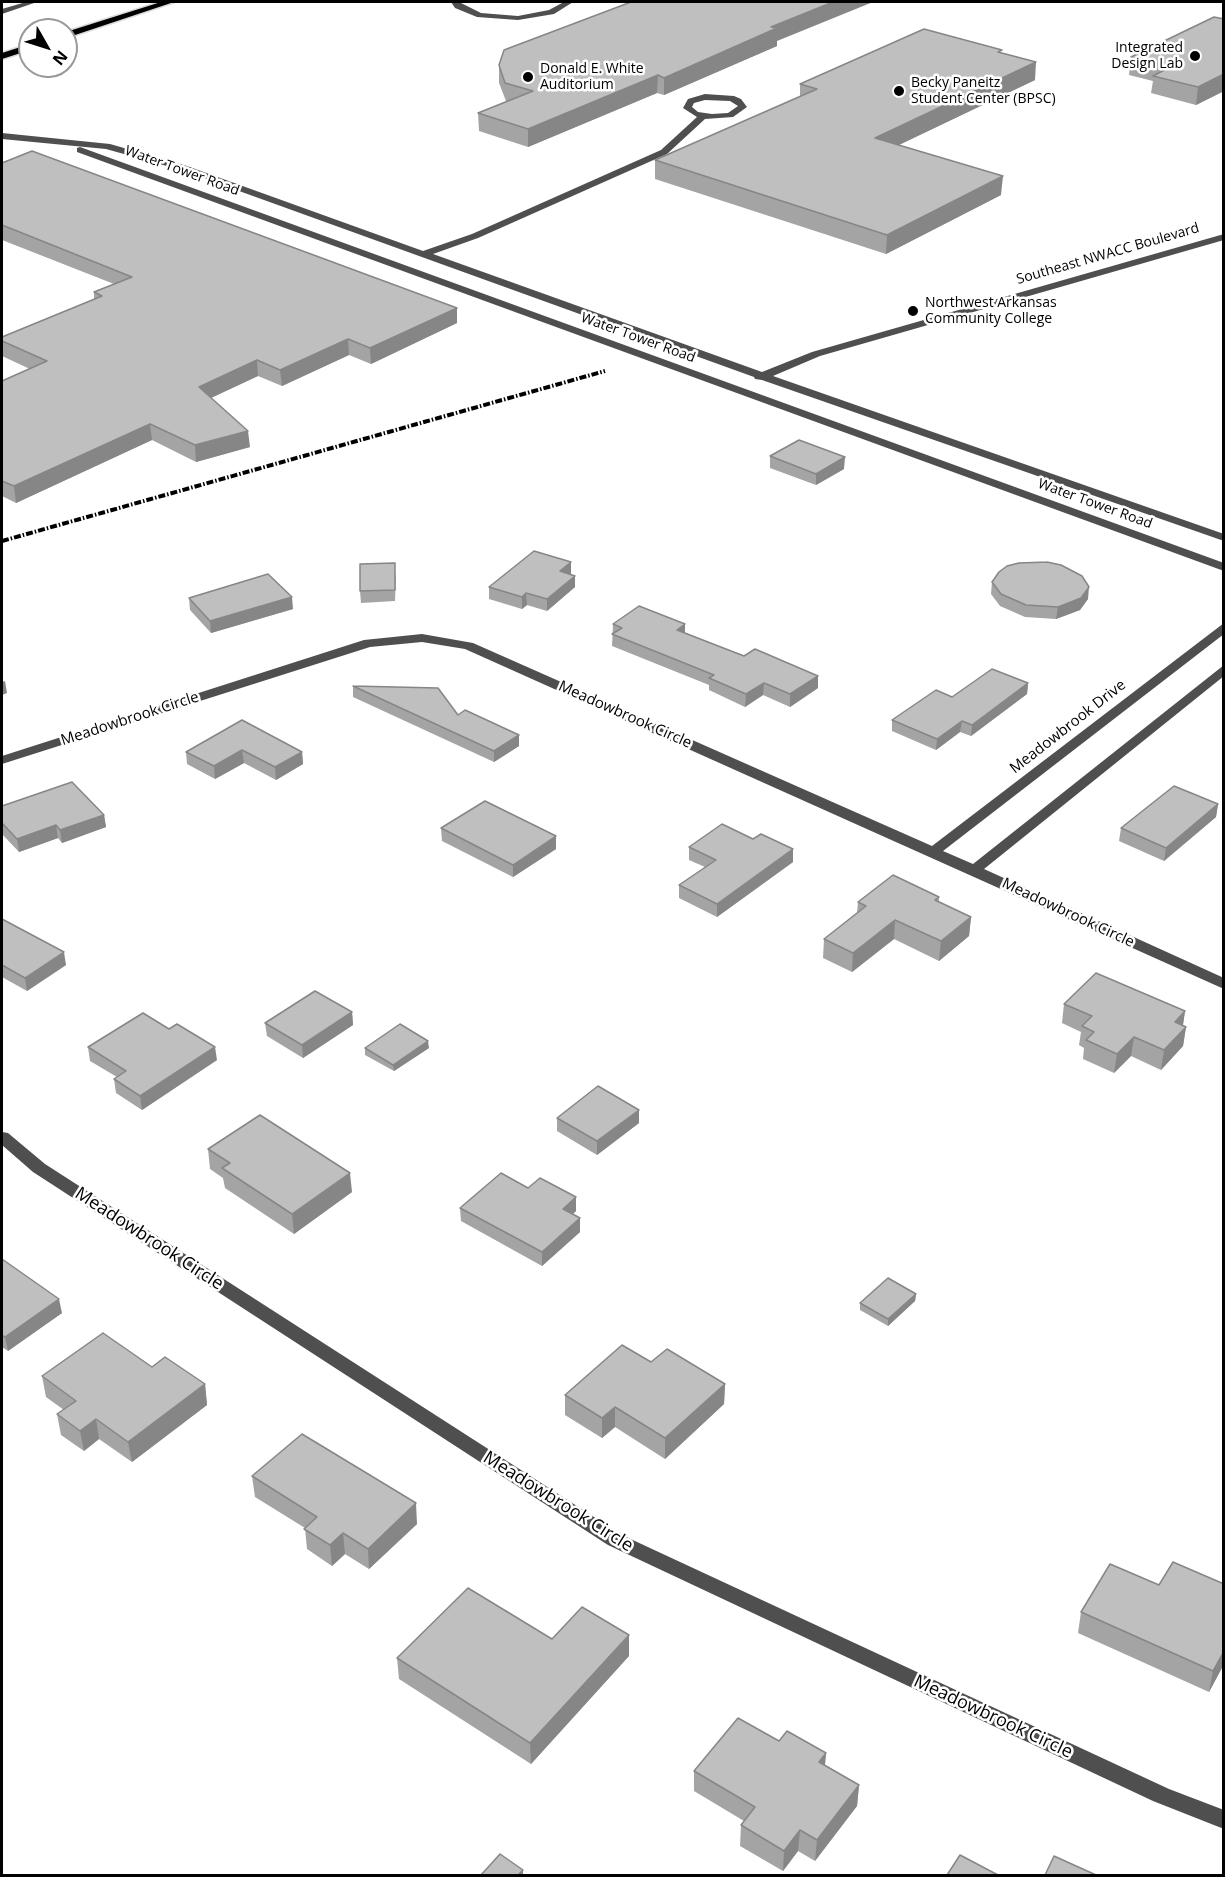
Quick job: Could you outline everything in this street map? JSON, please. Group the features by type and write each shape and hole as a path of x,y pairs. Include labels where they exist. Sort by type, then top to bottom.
{"highway":[{"path":"78,31 169,2"},
{"path":"2,56 18,51"}],"street":[{"path":"2,12 33,2"},
{"path":"455,2 468,12 508,18 551,12 569,2"},
{"path":"394,266 475,236 664,152 703,116 730,115 743,107 738,101 714,97 697,99 688,104 690,111 703,116"},
{"name":"Water Tower Road","path":"2,136 107,146 184,168 762,376 1224,538"},
{"path":"2,142 13,137"},
{"name":"Water Tower Road","path":"43,139 144,172 394,266 1224,567"},
{"name":"Southeast NWACC Boulevard","path":"732,388 826,351 1224,237"},
{"name":"Meadowbrook Drive","path":"932,852 1224,627"},
{"name":"Meadowbrook Circle","path":"2,760 369,644 422,638 468,646 974,870 1224,984"},
{"path":"974,870 1224,669"},
{"name":"Meadowbrook Circle","path":"2,1137 39,1168 615,1540 1161,1795 1224,1820"}],"building":[{"path":"631,2 833,2 771,27 777,28 664,78 658,75 528,129 478,113 533,91 505,83 499,65 504,50"},
{"name":"Integrated Design Lab","path":"1214,17 1224,19 1224,74 1198,87 1153,76 1170,67 1131,57"},
{"path":"924,29 1002,50 998,52 1036,62 875,138 1003,176 887,235 655,160 817,89 800,84"},
{"path":"32,151 457,308 370,348 348,339 280,370 257,360 199,387 248,431 195,445 150,424 14,486 2,481 2,381 47,361 2,341 2,337 102,296 94,292 132,277 2,225 2,163"},
{"path":"799,440 845,457 816,474 770,456"},
{"path":"534,551 571,562 560,571 575,576 547,599 526,593 522,597 489,587"},
{"path":"1047,562 1061,565 1082,576 1089,587 1081,598 1058,607 1026,605 1001,594 992,582 1007,566"},
{"path":"395,563 395,590 360,591 360,564"},
{"path":"268,574 292,597 210,621 189,598"},
{"path":"639,606 685,624 677,630 744,656 755,649 818,676 790,694 764,683 746,694 709,678 714,675 612,634 622,628 613,624"},
{"path":"992,669 1028,683 972,725 962,721 937,739 892,720 936,690 952,697"},
{"path":"353,686 438,688 458,715 465,710 519,735 494,751"},
{"path":"242,720 302,752 275,767 242,750 214,766 186,752"},
{"path":"72,782 104,815 60,830 56,825 17,839 2,823 2,806"},
{"path":"1174,786 1218,804 1166,848 1121,828"},
{"path":"485,801 556,836 513,865 441,828"},
{"path":"722,824 753,839 761,834 793,849 717,904 679,885 716,860 689,847"},
{"path":"893,875 939,897 935,900 971,917 941,941 895,920 853,953 824,939 866,906 858,902"},
{"path":"2,919 64,952 25,978 2,965"},
{"path":"1096,973 1185,1011 1175,1022 1186,1027 1164,1050 1134,1037 1117,1054 1086,1040 1094,1032 1082,1026 1092,1016 1064,1004"},
{"path":"315,991 352,1012 302,1045 265,1023"},
{"path":"143,1013 169,1029 177,1024 215,1047 140,1096 114,1079 126,1071 88,1047"},
{"path":"400,1024 428,1041 393,1065 365,1048"},
{"path":"598,1086 639,1110 597,1141 557,1118"},
{"path":"260,1115 350,1173 292,1214 222,1168 230,1163 208,1149"},
{"path":"501,1173 528,1188 540,1178 576,1197 563,1209 580,1218 542,1252 460,1208"},
{"path":"2,1259 59,1299 5,1337 2,1335"},
{"path":"888,1278 916,1294 888,1319 860,1303"},
{"path":"103,1333 152,1367 165,1357 205,1384 128,1442 96,1419 80,1431 57,1414 76,1401 42,1376"},
{"path":"622,1345 651,1362 667,1349 725,1384 665,1438 615,1407 602,1418 565,1395"},
{"path":"302,1434 416,1503 368,1549 343,1533 330,1545 304,1529 317,1517 252,1476"},
{"path":"1173,1562 1224,1584 1224,1651 1213,1671 1081,1612 1110,1564 1159,1585"},
{"path":"468,1588 552,1639 582,1607 629,1635 530,1743 397,1658"},
{"path":"738,1718 779,1741 787,1731 826,1753 819,1762 859,1785 817,1840 800,1830 784,1851 741,1825 755,1807 694,1771"},
{"path":"500,1854 523,1870 518,1875 481,1875"},
{"path":"960,1855 998,1875 947,1875"},
{"path":"1054,1856 1096,1875 1045,1875"}],"railway":[{"path":"2,541 605,371"}],"place":[{"name":"Integrated Design Lab","path":"1195,56"},
{"name":"Donald E. White Auditorium","path":"528,77"},
{"name":"Becky Paneitz Student Center (BPSC)","path":"899,91"},
{"name":"Northwest Arkansas Community College","path":"913,311"}]}
